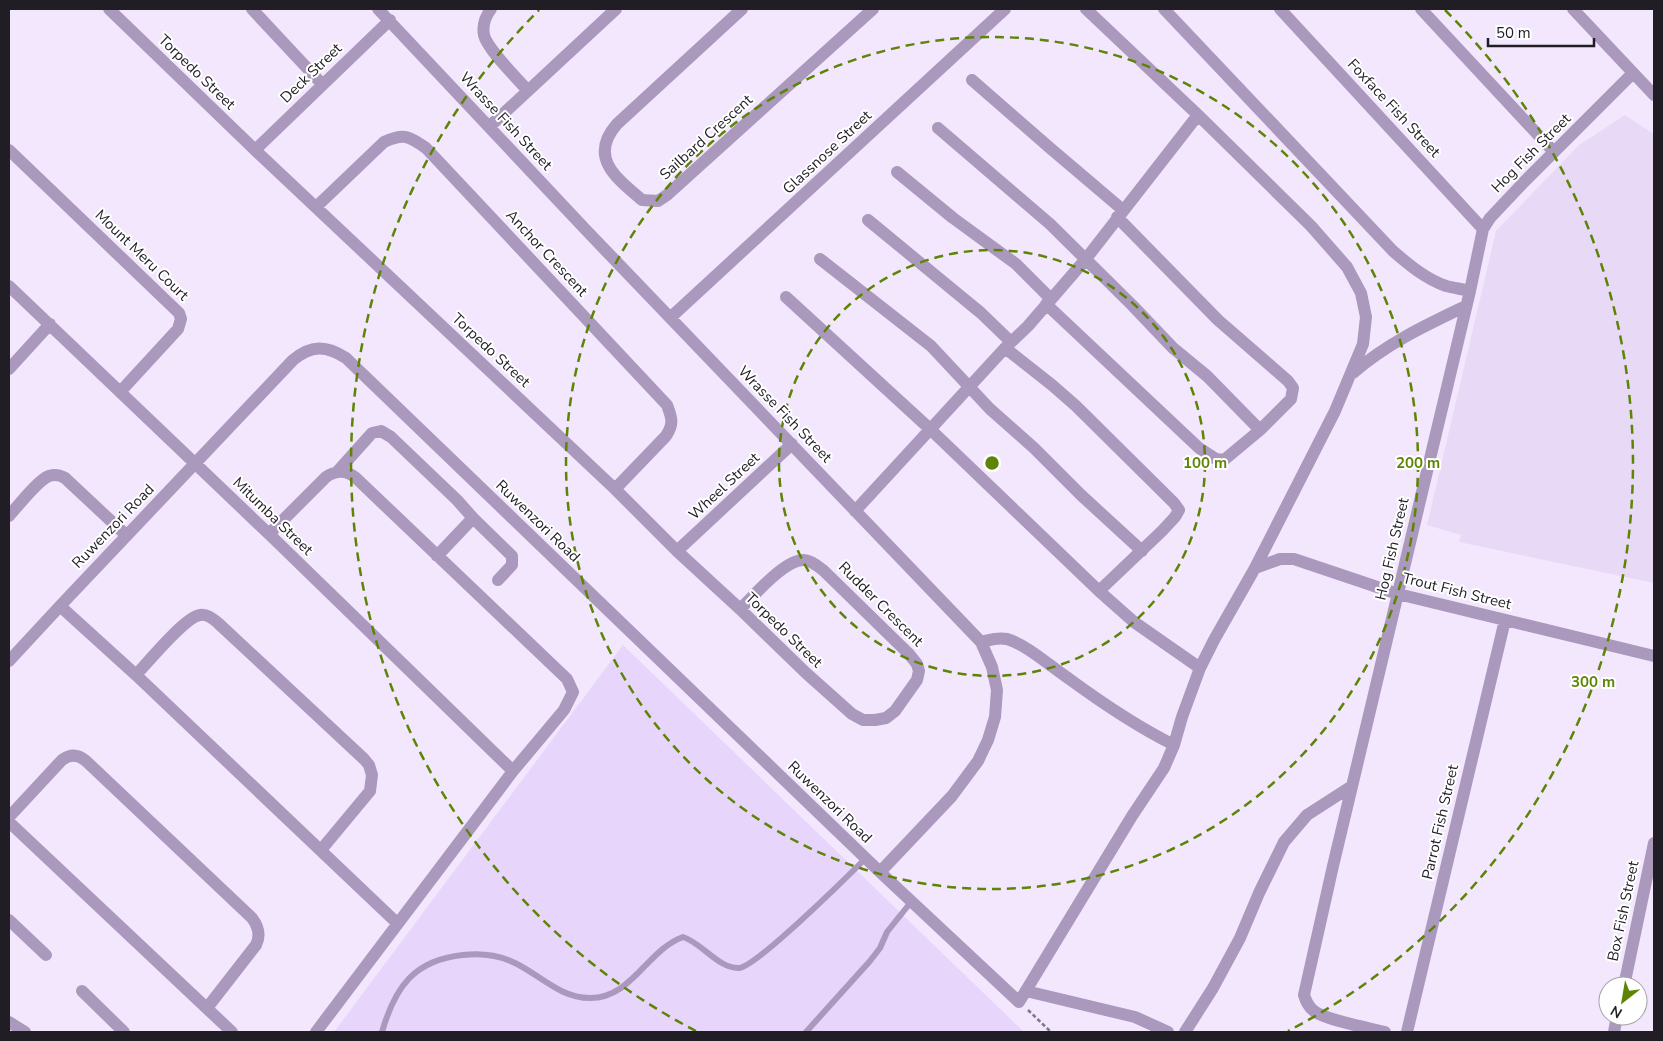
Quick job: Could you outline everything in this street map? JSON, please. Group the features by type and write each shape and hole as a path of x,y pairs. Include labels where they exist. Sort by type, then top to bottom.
{"street":[{"name":"Torpedo Street","path":"109,9 255,150 615,489 806,674 852,714"},
{"path":"252,9 322,84"},
{"name":"Wrasse Fish Street","path":"378,9 670,318 981,642 992,667 997,690 995,717 988,740 978,761 952,796 880,872"},
{"path":"491,9 486,15 483,26 484,37 493,51 528,91"},
{"path":"489,127 616,9"},
{"name":"Sailbard Crescent","path":"742,9 608,133 604,145 604,156 612,171 642,200 658,201 667,195 873,9"},
{"name":"Glassnose Street","path":"670,318 1005,9"},
{"path":"1086,9 1198,114 1311,226 1347,267 1361,293 1366,317 1363,344 1335,411 1255,568 1200,668 1174,745 1160,776 1132,816 1023,997 1135,1017 1168,1032"},
{"path":"1164,9 1393,251 1412,267 1432,280 1446,286 1470,291"},
{"name":"Foxface Fish Street","path":"1280,9 1483,229"},
{"path":"1421,9 1554,152"},
{"path":"1573,9 1632,74 1654,95"},
{"name":"Deck Street","path":"255,150 390,20"},
{"name":"Hog Fish Street","path":"1385,1032 1315,1012 1307,1005 1304,995 1483,229 1490,218 1632,74"},
{"path":"897,172 953,218 1016,264 1048,302 1208,455 1224,460 1260,430 1291,399 1293,388 1288,381 1218,320 1120,214 1050,148 972,80"},
{"path":"855,510 1008,345 1028,326 1085,260 1198,114"},
{"path":"938,128 1050,224 1173,348 1213,381 1260,430"},
{"name":"Anchor Crescent","path":"316,207 384,142 398,136 412,138 426,148 667,405 672,420 672,428 615,489"},
{"name":"Mount Meru Court","path":"9,150 179,313 178,328 120,392"},
{"path":"868,220 981,313 1008,345 1076,406 1177,507 1178,513 1175,517 1099,591"},
{"path":"820,259 930,346 990,409 1034,448 1088,502 1142,551"},
{"name":"Mitumba Street","path":"9,286 513,770"},
{"path":"786,297 930,429 1099,591 1134,622 1200,668"},
{"path":"1350,376 1387,348 1466,306"},
{"path":"9,370 50,324"},
{"name":"Ruwenzori Road","path":"9,661 126,535 299,355 306,351 320,348 327,349 339,354 353,364 911,902 1023,997"},
{"path":"269,534 326,477 337,472 372,433 381,431 397,444 512,556 512,565 498,580"},
{"name":"Wheel Street","path":"677,551 792,444"},
{"path":"316,1032 513,770 564,710 573,692 567,679 356,478 345,472 337,472"},
{"path":"9,516 42,481 51,475 58,475 65,478 126,535"},
{"path":"437,556 474,518"},
{"name":"Trout Fish Street","path":"1255,568 1280,559 1294,559 1398,594 1654,656"},
{"name":"Rudder Crescent","path":"740,609 793,562 804,560 811,562 824,571 909,654 919,671 917,680 910,692 895,711 886,718 863,720 852,714"},
{"path":"60,606 136,675 397,923"},
{"path":"136,675 186,621 199,615 208,616 218,622 364,759 369,764 372,775 370,791 321,850"},
{"name":"Parrot Fish Street","path":"1407,1032 1504,620"},
{"path":"981,642 998,638 1018,644 1110,708 1151,734 1174,745"},
{"path":"9,817 62,760 71,756 79,756 252,918 259,936 256,945 207,1008"},
{"path":"1185,1032 1213,988 1240,938 1284,842 1307,815 1352,786"},
{"path":"9,822 232,1032"},
{"name":"Box Fish Street","path":"1627,976 1649,889 1654,843"},
{"path":"9,920 46,955"},
{"path":"82,991 124,1032"},
{"path":"9,1022 25,1032"}],"lane":[{"path":"382,1032 389,1010 402,986 422,966 439,958 476,953 499,957 516,963 567,994 590,998 604,996 622,988 667,945 683,937 692,940 722,963 740,968 748,965 833,890 866,858"},
{"path":"806,1032 870,961 880,948 887,932 911,902"}],"path":[{"path":"1023,997 1052,1032"}],"shaded area":[{"path":"1625,115 1654,134 1654,583 1459,542 1461,535 1427,525 1496,231 1579,145"},
{"path":"623,645 1024,1032 334,1032"}]}
